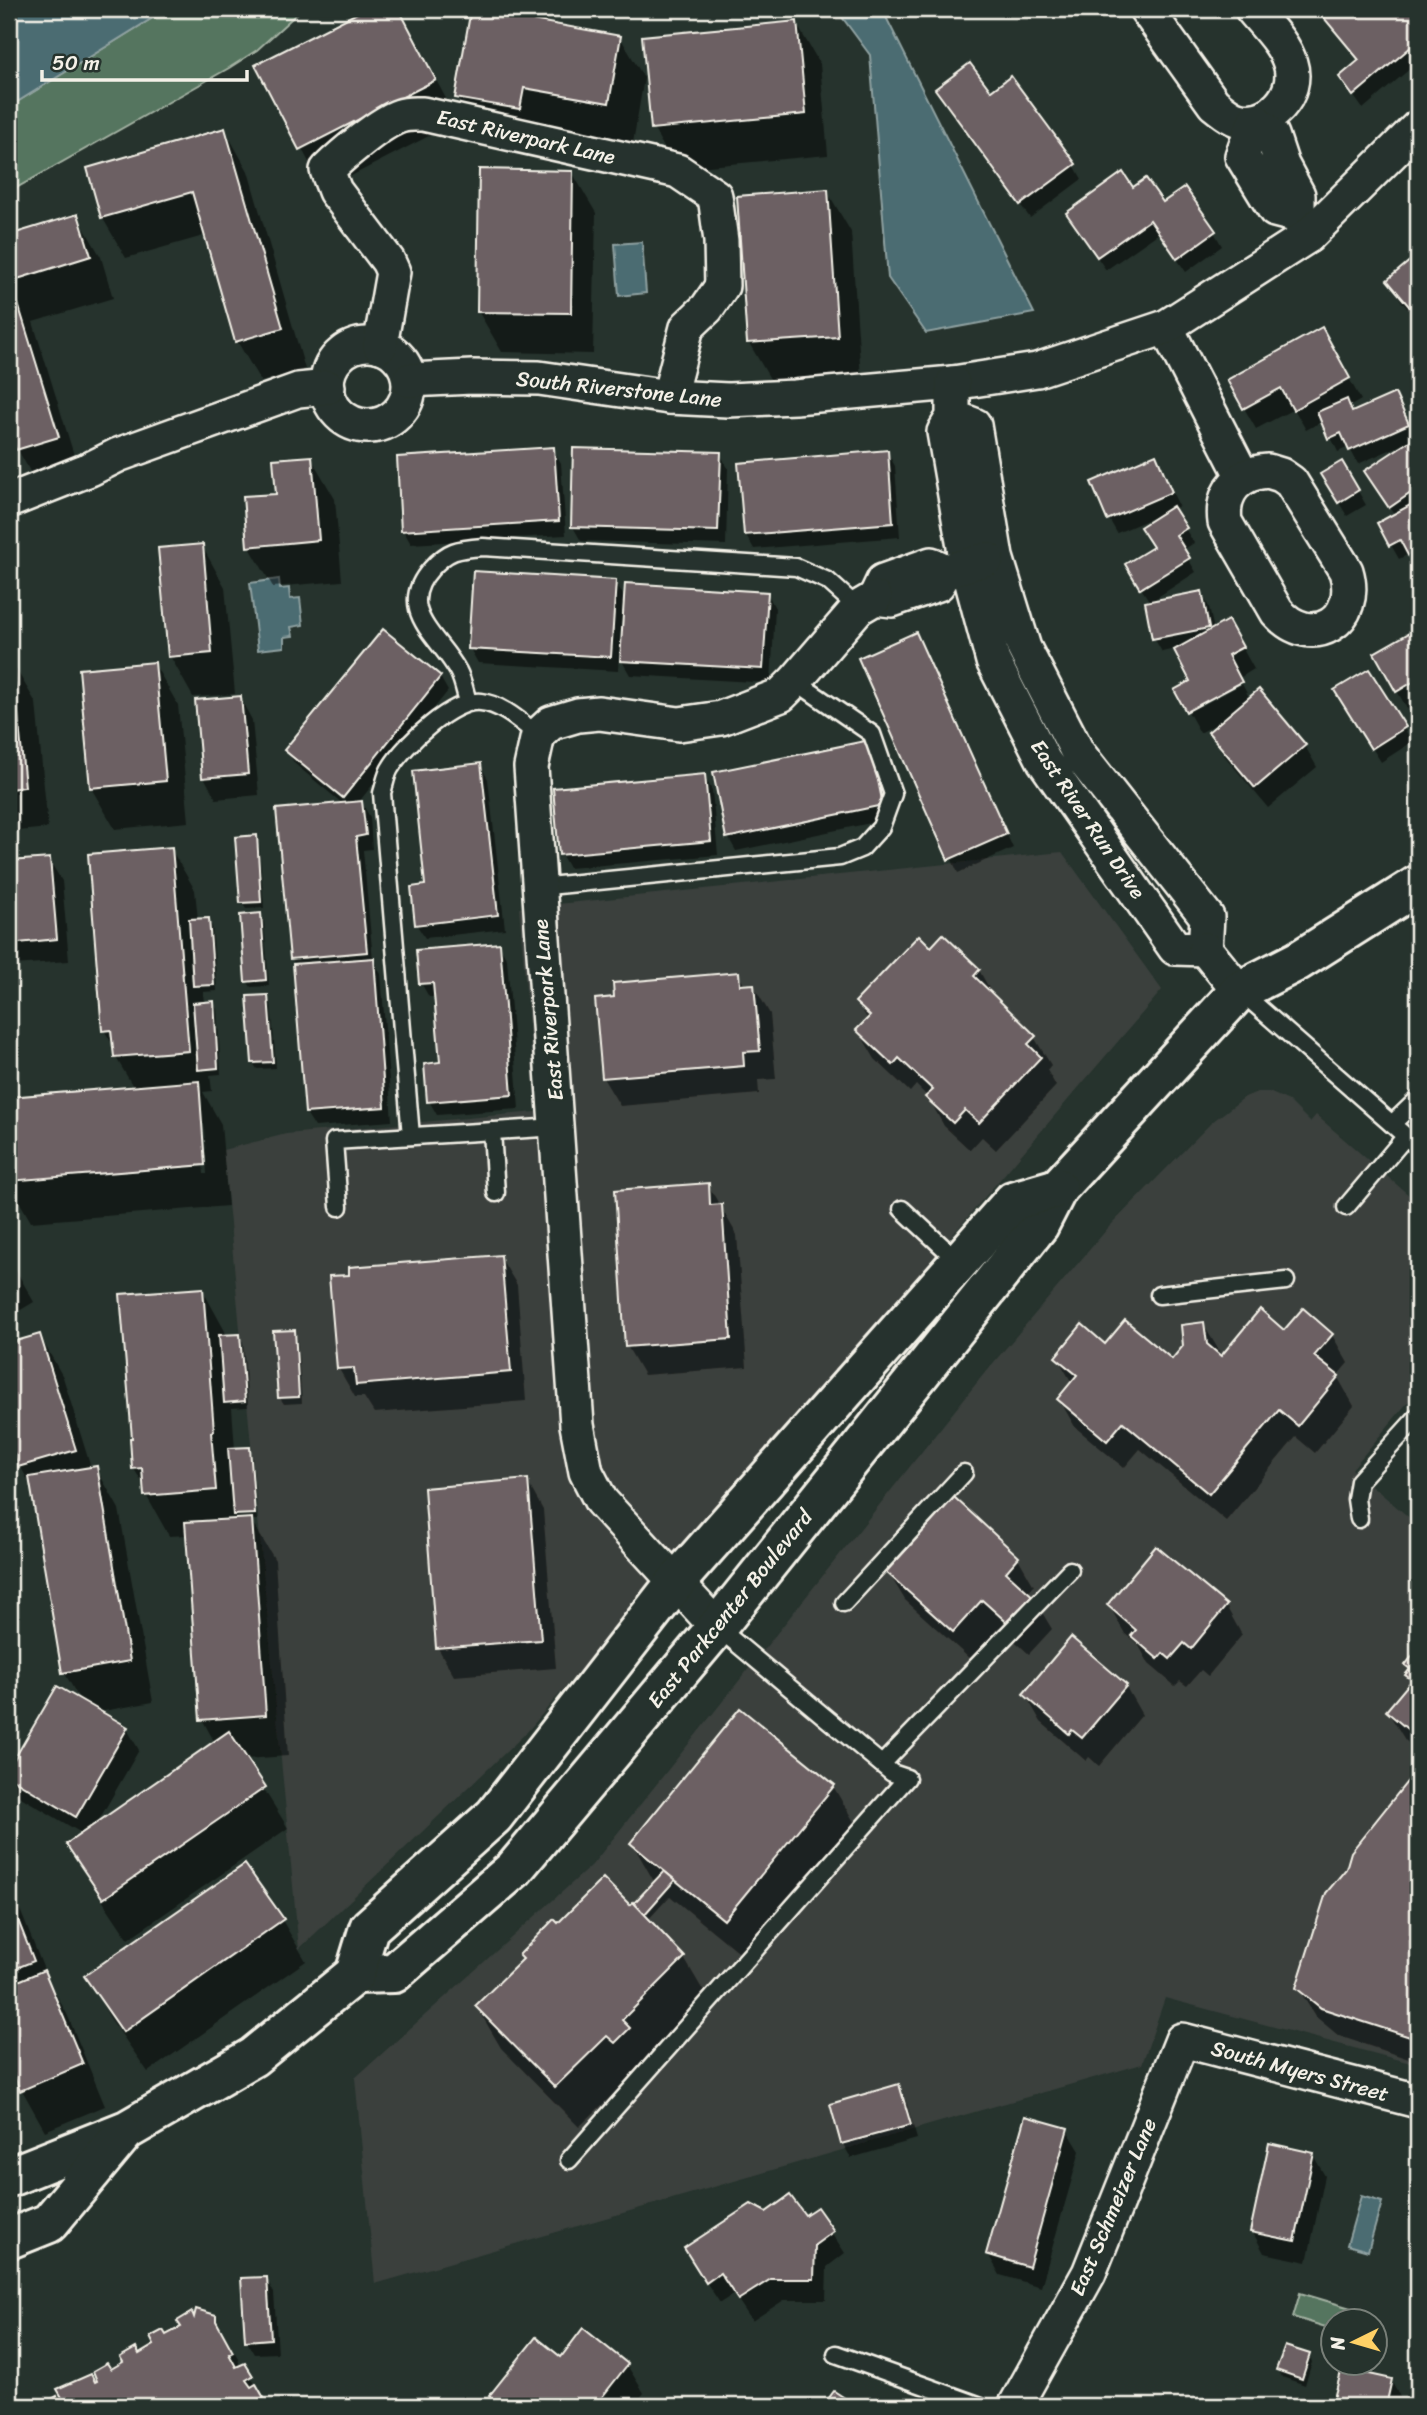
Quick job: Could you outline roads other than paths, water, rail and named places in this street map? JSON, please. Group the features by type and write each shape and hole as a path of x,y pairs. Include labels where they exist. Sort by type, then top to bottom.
{"main road":[{"name":"East Parkcenter Boulevard","path":"355,1974 394,1973 514,1869 717,1627 1039,1225 1058,1188 1239,990 1298,961 1418,884"},
{"path":"9,2178 127,2130 253,2057 355,1974 369,1928 495,1815 676,1582 1013,1201 1058,1188"},
{"path":"9,2239 49,2223 127,2130"}],"street":[{"path":"1146,9 1214,104 1226,114 1240,120 1255,120 1269,115 1281,106 1289,94 1292,79 1291,64 1285,51 1252,9"},
{"name":"East Riverpark Lane","path":"380,346 393,272 388,261 335,191 327,170 343,154 396,117 409,113 423,114 678,171 715,197 721,241 722,286 707,308 687,327 668,397"},
{"path":"1255,120 1272,135 1282,165 1297,195 1303,226"},
{"path":"953,383 1037,370 1166,327 1303,226 1418,127"},
{"path":"1166,327 1243,477"},
{"path":"366,344 391,351 407,369 409,380 408,398 402,410 381,425 368,427 354,424 342,417 333,407 327,379 340,355 352,347 366,344"},
{"name":"South Riverstone Lane","path":"409,380 539,378 668,397 728,400 796,397 953,383"},
{"name":"East River Run Drive","path":"953,383 953,416 944,432 993,662 1044,761 1175,948 1205,949 1239,990"},
{"path":"9,501 118,455 298,390 328,387"},
{"path":"1268,471 1291,482 1346,571 1350,597 1345,610 1325,627 1311,630 1286,622 1277,612 1225,522 1223,509 1227,496 1233,485 1243,477 1268,471"},
{"path":"538,735 551,723 578,715 599,713 679,724 721,718 780,695 866,603 883,581 931,564 970,564"},
{"name":"East Riverpark Lane","path":"538,735 531,767 538,887 558,1127 577,1424 586,1472 601,1500 717,1627"},
{"name":"South Myers Street","path":"1182,2040 1418,2101"},
{"name":"East Schmeizer Lane","path":"1015,2406 1089,2273 1182,2040"}],"lane":[{"path":"468,702 459,672 420,619 416,606 421,580 443,555 458,549 483,547 796,567 828,581 866,603"},
{"path":"538,887 840,857 862,848 881,827 894,794 872,734 795,681"},
{"path":"411,1136 382,793 389,770 402,751 449,711 468,702 484,702 507,712 538,735"},
{"path":"1239,990 1412,1142 1346,1207"},
{"path":"1392,1124 1418,1099"},
{"path":"339,1207 334,1142 558,1127"},
{"path":"492,1131 496,1193"},
{"path":"902,1209 959,1262"},
{"path":"1159,1295 1286,1280"},
{"path":"1359,1519 1356,1499 1359,1480 1418,1416"},
{"path":"844,1603 964,1473"},
{"path":"882,1764 1070,1570"},
{"path":"569,2160 907,1778 892,1773 717,1627"},
{"path":"836,2354 981,2406"}],"water":[{"path":"9,9 167,9 9,107"},
{"path":"836,9 882,9 1034,313 926,333 888,278 870,55"},
{"path":"642,242 646,293 619,296 615,244"},
{"path":"279,579 280,589 289,588 290,599 300,598 303,625 291,627 293,636 284,637 284,647 258,650 250,583"},
{"path":"1361,2196 1382,2202 1368,2251 1347,2245"}]}
